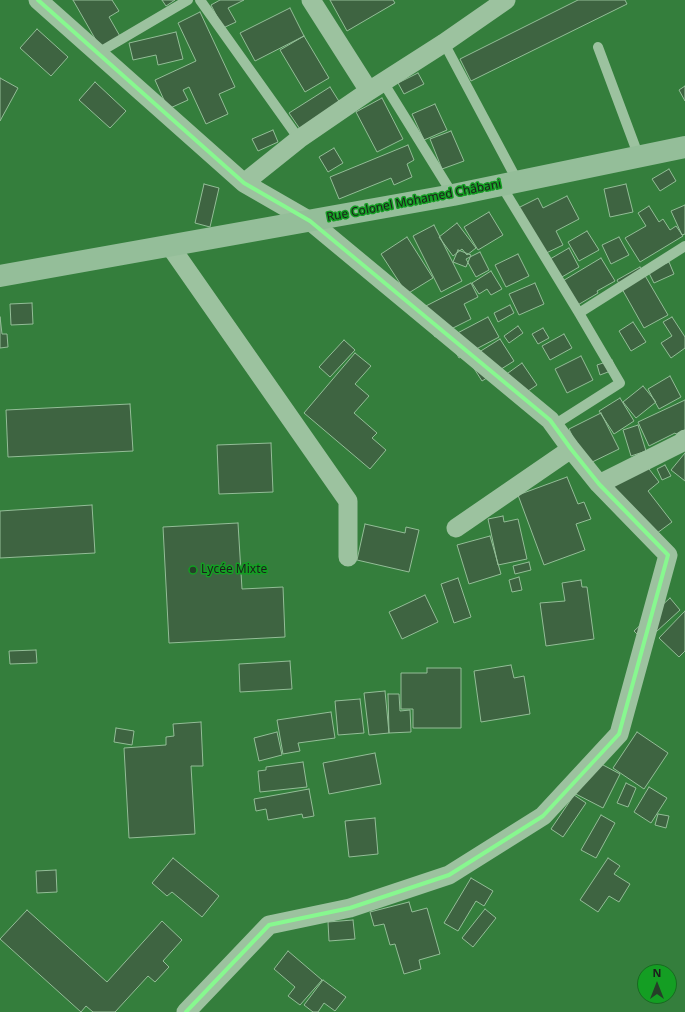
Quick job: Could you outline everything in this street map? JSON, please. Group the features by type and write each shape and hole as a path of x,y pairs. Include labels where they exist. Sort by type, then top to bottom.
{"main road":[{"name":"Rue Colonel Mohamed Châbani","path":"0,276 453,195 685,147"}],"street":[{"path":"38,0 244,183 310,220 550,420 599,484 668,555 619,734 542,816 449,875 350,908 269,925 186,1012"},
{"path":"311,0 376,87"},
{"path":"244,183 299,139 506,0"},
{"path":"170,246 348,501 348,557"},
{"path":"599,484 681,443 685,439"},
{"path":"456,528 571,449"}],"lane":[{"path":"98,54 188,0"},
{"path":"200,0 299,139"},
{"path":"444,43 510,183 579,313 620,383 554,425"},
{"path":"598,47 639,157"},
{"path":"376,87 453,195"},
{"path":"579,313 685,246"}],"building":[{"path":"73,0 112,0 119,11 109,17 121,38 101,49"},
{"path":"162,0 175,0 166,6"},
{"path":"220,0 244,0 228,8 236,22 223,28 211,5"},
{"path":"330,0 393,0 395,3 347,31"},
{"path":"578,0 625,0 627,4 471,81 460,59"},
{"path":"290,8 304,36 255,61 240,33"},
{"path":"200,12 235,87 219,94 228,114 206,124 189,87 183,90 188,100 168,109 155,80 196,61 178,23"},
{"path":"37,29 68,57 51,76 20,48"},
{"path":"176,32 183,59 158,65 156,55 133,60 129,43"},
{"path":"304,36 329,78 305,92 280,50"},
{"path":"418,73 424,84 404,94 398,83"},
{"path":"0,78 18,88 0,121"},
{"path":"95,82 126,111 110,128 79,100"},
{"path":"685,86 685,101 679,90"},
{"path":"330,87 340,103 300,129 289,113"},
{"path":"382,98 403,139 377,152 356,112"},
{"path":"435,104 447,130 424,140 412,114"},
{"path":"273,130 278,142 258,151 252,139"},
{"path":"451,131 464,161 442,169 430,139"},
{"path":"408,145 414,160 407,164 412,177 394,185 391,178 339,199 330,177"},
{"path":"334,148 343,163 328,172 319,157"},
{"path":"669,169 676,181 660,191 652,179"},
{"path":"204,184 219,188 210,227 195,223"},
{"path":"626,184 633,212 610,217 604,189"},
{"path":"567,196 579,219 556,231 563,245 540,256 514,210 538,198 543,208"},
{"path":"685,205 685,234 682,235 671,211"},
{"path":"649,206 659,222 663,219 670,230 676,226 683,236 640,262 625,238 646,226 638,213"},
{"path":"489,212 503,235 478,250 464,227"},
{"path":"457,223 476,248 467,255 462,249 453,256 439,237"},
{"path":"434,225 462,281 441,292 413,236"},
{"path":"587,231 599,250 579,261 568,242"},
{"path":"407,237 433,278 407,294 381,254"},
{"path":"619,237 629,255 611,264 602,245"},
{"path":"569,248 579,267 555,281 545,262"},
{"path":"458,250 471,255 466,267 453,262"},
{"path":"480,252 489,270 476,277 466,259"},
{"path":"518,254 529,276 506,287 495,265"},
{"path":"601,258 615,281 597,291 598,293 576,306 561,282"},
{"path":"669,262 674,274 654,283 648,271"},
{"path":"640,267 668,315 644,328 617,280"},
{"path":"491,271 502,289 491,295 487,289 479,294 472,283"},
{"path":"471,283 478,297 464,304 471,319 435,337 420,309"},
{"path":"535,283 544,304 519,315 509,294"},
{"path":"32,303 33,324 11,325 10,304"},
{"path":"510,305 514,313 498,322 494,313"},
{"path":"0,317 2,334 7,334 8,347 0,348"},
{"path":"488,317 499,337 459,358 448,338"},
{"path":"672,317 685,337 685,348 671,358 661,343 672,336 663,322"},
{"path":"633,322 646,342 631,351 619,331"},
{"path":"518,326 523,333 509,343 504,336"},
{"path":"543,328 549,338 538,344 532,334"},
{"path":"564,334 572,348 550,360 542,346"},
{"path":"500,339 514,361 482,381 468,359"},
{"path":"344,340 355,350 330,377 319,367"},
{"path":"355,353 371,366 355,384 369,396 354,413 377,433 372,438 386,450 370,469 304,413"},
{"path":"581,356 593,380 567,393 555,369"},
{"path":"612,360 616,369 600,375 597,365"},
{"path":"522,363 537,385 516,399 501,378"},
{"path":"670,376 681,397 659,409 648,389"},
{"path":"643,386 656,402 636,418 623,402"},
{"path":"620,398 634,421 614,434 599,411"},
{"path":"685,400 685,430 676,434 675,433 649,446 638,422"},
{"path":"130,404 133,451 8,457 6,410"},
{"path":"601,413 619,449 586,465 569,429"},
{"path":"638,425 646,451 631,456 623,430"},
{"path":"271,443 273,492 219,494 217,445"},
{"path":"685,453 685,481 671,470"},
{"path":"643,461 659,482 648,491 672,522 649,539 606,488"},
{"path":"665,465 671,476 662,480 657,469"},
{"path":"567,477 578,504 584,502 591,519 576,524 585,550 544,565 518,495"},
{"path":"92,505 95,553 0,558 0,511"},
{"path":"503,516 504,522 518,519 527,559 498,565 488,519"},
{"path":"238,523 242,589 283,587 285,637 169,643 163,527"},
{"path":"365,524 405,533 406,527 419,530 409,572 357,560"},
{"path":"490,536 501,574 469,584 457,545"},
{"path":"529,562 531,570 515,574 513,566"},
{"path":"519,577 522,590 512,592 509,580"},
{"path":"458,578 471,617 454,623 441,584"},
{"path":"581,580 582,587 587,587 594,639 546,646 540,603 565,601 562,583"},
{"path":"425,595 438,622 402,639 389,612"},
{"path":"670,598 680,610 645,642 634,631"},
{"path":"685,611 685,651 679,657 659,638"},
{"path":"36,650 37,663 10,664 9,651"},
{"path":"290,661 292,689 240,692 239,664"},
{"path":"511,665 514,678 524,676 530,714 481,722 474,671"},
{"path":"427,668 461,668 461,728 413,728 413,709 401,709 401,673 427,673"},
{"path":"385,691 389,733 369,735 364,693"},
{"path":"388,694 399,694 400,711 410,710 411,732 389,733"},
{"path":"360,699 364,733 338,735 335,701"},
{"path":"331,712 335,738 298,743 300,751 283,754 277,720"},
{"path":"201,722 203,766 191,766 195,834 129,838 124,748 166,745 166,737 174,736 173,724"},
{"path":"116,728 134,731 132,745 114,742"},
{"path":"277,732 282,755 259,761 254,738"},
{"path":"637,732 668,753 644,789 613,768"},
{"path":"375,753 381,784 329,794 323,763"},
{"path":"588,757 620,774 603,808 570,791"},
{"path":"303,762 307,787 260,792 258,771 266,770 266,767"},
{"path":"626,783 636,788 628,807 617,803"},
{"path":"649,787 667,798 651,823 634,812"},
{"path":"309,789 314,816 303,818 302,814 268,820 266,809 256,811 254,799"},
{"path":"574,795 586,803 563,837 551,829"},
{"path":"658,814 669,816 666,828 655,825"},
{"path":"601,815 615,823 596,858 581,850"},
{"path":"375,818 378,854 349,857 345,821"},
{"path":"173,858 219,896 202,917 172,892 167,896 152,883"},
{"path":"608,858 620,866 614,874 630,884 619,902 609,896 598,912 580,900"},
{"path":"56,870 57,892 37,893 36,871"},
{"path":"471,878 493,891 484,906 476,901 458,931 444,923"},
{"path":"409,902 412,912 427,908 440,954 419,960 421,969 404,974 395,944 390,945 384,924 374,926 370,912"},
{"path":"485,909 496,918 473,947 462,938"},
{"path":"27,910 107,982 162,921 182,940 163,961 169,967 155,982 148,976 115,1012 93,1012 86,1006 81,1012 0,939"},
{"path":"353,920 355,939 329,941 328,922"},
{"path":"288,951 322,980 300,1005 288,996 295,987 274,969"},
{"path":"323,980 346,997 335,1011 324,1003 318,1012 313,1012 304,1005"}],"cycle path":[{"path":"38,0 244,183 310,221 550,420 599,484 668,555 619,734 543,816 449,875 350,908 269,925 186,1012"}],"place":[{"name":"Lycée Mixte","path":"193,570"}]}
